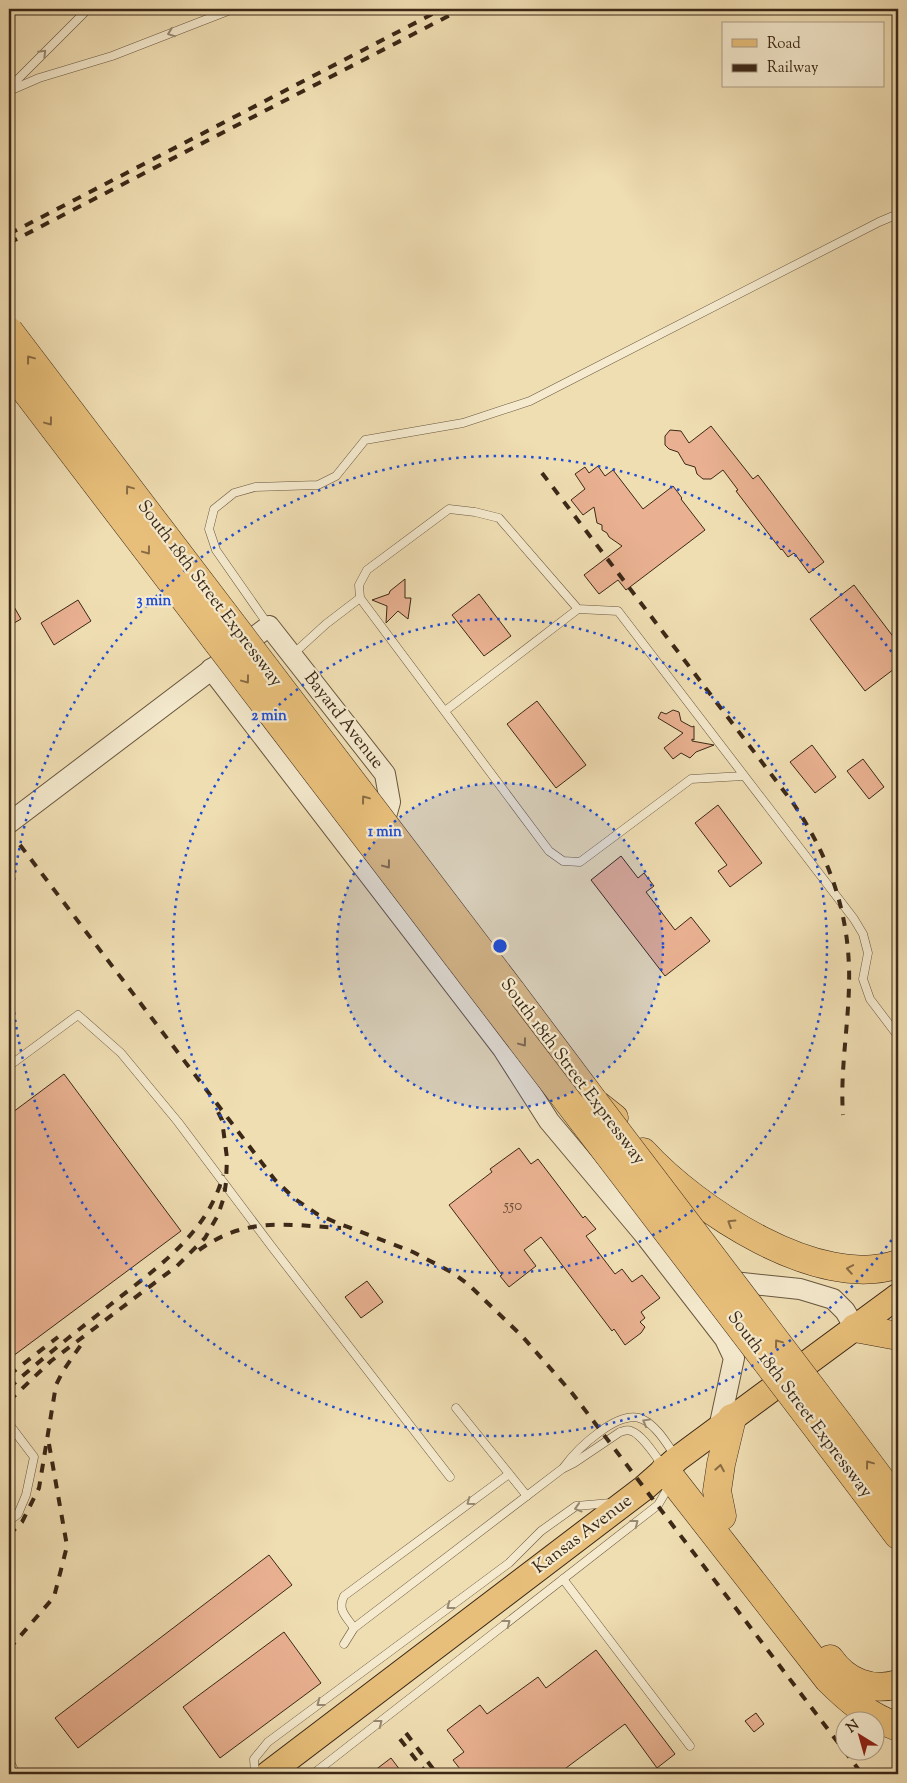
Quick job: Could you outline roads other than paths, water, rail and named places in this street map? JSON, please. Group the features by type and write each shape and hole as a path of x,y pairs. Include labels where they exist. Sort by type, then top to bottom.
{"highway":[{"name":"South 18th Street Expressway","path":"9,331 595,1103 830,1428 898,1535"},
{"name":"South 18th Street Expressway","path":"9,369 830,1428 898,1503"},
{"path":"595,1103 616,1119 661,1172 734,1225 774,1247 800,1258 858,1270 888,1268 898,1264"},
{"path":"855,1328 898,1336"},
{"path":"722,1516 717,1491 726,1423"},
{"path":"671,1464 701,1492 722,1516 833,1664 845,1676 866,1686 898,1684"},
{"path":"671,1464 828,1679 849,1700 869,1714 898,1727"}],"main road":[{"name":"Kansas Avenue","path":"268,1774 626,1502 671,1464 898,1296"}],"street":[{"name":"Bayard Avenue","path":"269,626 385,774 390,802 383,827 724,1281 800,1289 833,1299 845,1311 855,1328"},
{"path":"9,823 269,626"},
{"path":"211,669 503,1049 549,1121 643,1233 726,1339 734,1358 726,1423"}],"lane":[{"path":"9,90 88,9"},
{"path":"9,90 39,78 112,56 232,9"},
{"path":"269,626 216,550 208,529 214,510 234,493 255,487 318,485 336,476 365,440 463,423 530,401 898,214"},
{"path":"578,609 499,518 449,508 367,570 359,585 360,598 549,851 563,861 580,862 691,779 743,776"},
{"path":"292,655 326,624 360,598"},
{"path":"445,711 578,609 618,611 854,919 863,934 868,953 863,979 870,999 898,1036"},
{"path":"9,1066 78,1015 121,1053 178,1122 272,1248 450,1476"},
{"path":"456,1408 528,1496"},
{"path":"313,1774 658,1505 668,1488 671,1464 653,1426 642,1419 634,1417 624,1418 614,1423 574,1453 562,1469"},
{"path":"9,1424 34,1457 26,1495 18,1514 9,1521"},
{"path":"344,1644 354,1628 562,1469 620,1432 634,1431 652,1451 671,1464"},
{"path":"354,1628 341,1609 340,1604 344,1596 510,1474"},
{"path":"254,1774 254,1759 268,1742 509,1563 541,1531 576,1506 626,1502"},
{"path":"563,1579 690,1746"},
{"path":"9,1760 16,1774"}],"railway":[{"path":"9,234 442,9"},
{"path":"9,243 462,9"},
{"path":"542,473 793,803 818,846 836,890 842,913 849,961 842,1099 843,1115"},
{"path":"20,845 275,1180 295,1199 317,1214 413,1252 453,1273 469,1285 522,1336 572,1393 862,1774"},
{"path":"9,1401 51,1361 177,1266 205,1238 218,1215 224,1197 226,1182 227,1158 222,1120 217,1110"},
{"path":"9,1388 178,1249 193,1233 205,1215 216,1196 223,1175"},
{"path":"199,1250 217,1239 251,1227 285,1225 341,1228"},
{"path":"9,1375 58,1337"},
{"path":"9,1535 22,1522 39,1488 56,1385 63,1371 85,1339"},
{"path":"9,1649 54,1597 67,1546 49,1444"},
{"path":"406,1733 437,1774"},
{"path":"400,1739 427,1774"}]}
